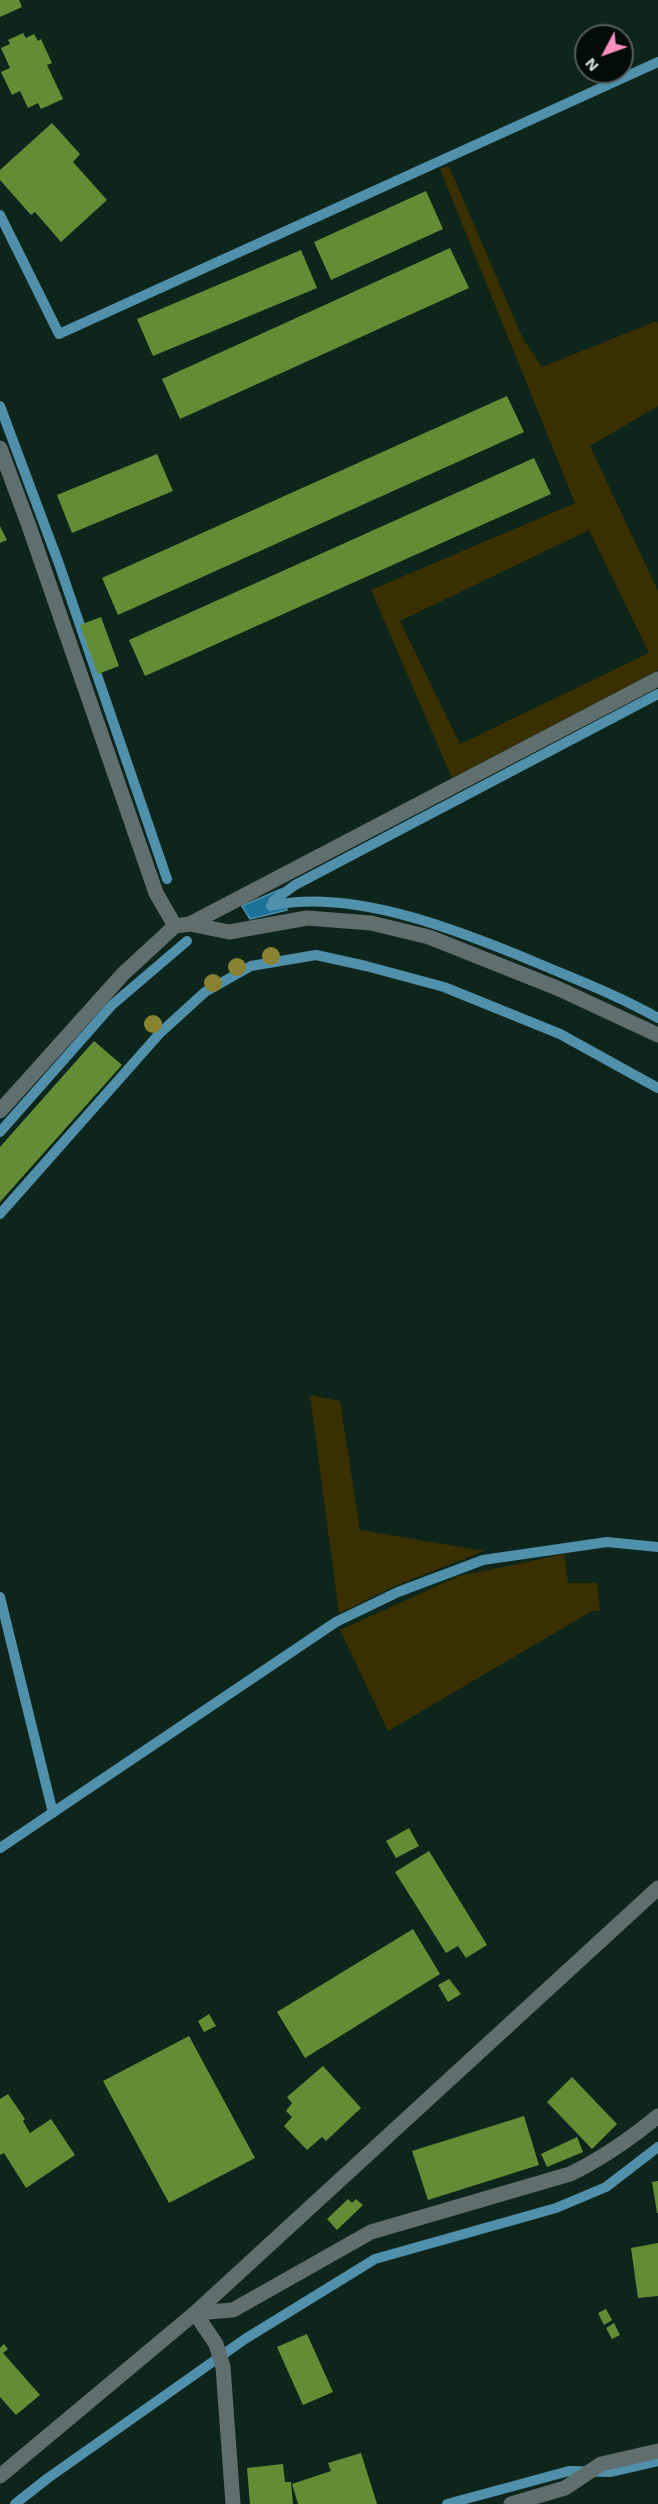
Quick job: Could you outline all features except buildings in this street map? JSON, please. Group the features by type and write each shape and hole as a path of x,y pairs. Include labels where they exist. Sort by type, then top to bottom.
{"street":[{"path":"0,448 156,893 182,925 229,932 308,918 371,923 429,937 557,988 658,1035"},
{"path":"0,1111 123,974 182,925 658,679"},
{"path":"0,2476 195,2313 658,1887"},
{"path":"195,2313 233,2310 371,2232 570,2174 597,2162 658,2116"},
{"path":"195,2313 216,2344 223,2367 233,2504"},
{"path":"511,2504 566,2488 601,2464 658,2451"}],"shaded area":[{"path":"449,166 523,339 542,367 657,321 658,324 658,406 590,446 658,591 658,670 452,778 371,590 575,503 440,169","holes":["589,530 649,653 460,744 400,621"]},
{"path":"310,1395 340,1401 360,1530 484,1551 395,1586 339,1614"},
{"path":"564,1554 568,1583 597,1583 600,1611 592,1611 388,1731 340,1630 459,1576"}],"water":[{"path":"281,889 287,910 250,919 242,906"}],"waterway":[{"path":"0,215 59,334 658,62"},
{"path":"0,406 59,564 167,879"},
{"path":"273,901 295,885 658,694"},
{"path":"271,906 303,902 337,903 409,916 512,952 630,1003 658,1018"},
{"path":"0,1132 112,1005 187,941"},
{"path":"0,1214 160,1033 205,992 251,966 316,955 444,987 560,1034 658,1088"},
{"path":"0,1848 336,1622 398,1592 483,1560 607,1542 658,1547"},
{"path":"0,1597 53,1813"},
{"path":"15,2504 48,2478 245,2339 375,2259 556,2208 606,2187 658,2147"},
{"path":"447,2504 569,2471 611,2472 658,2461"}]}
